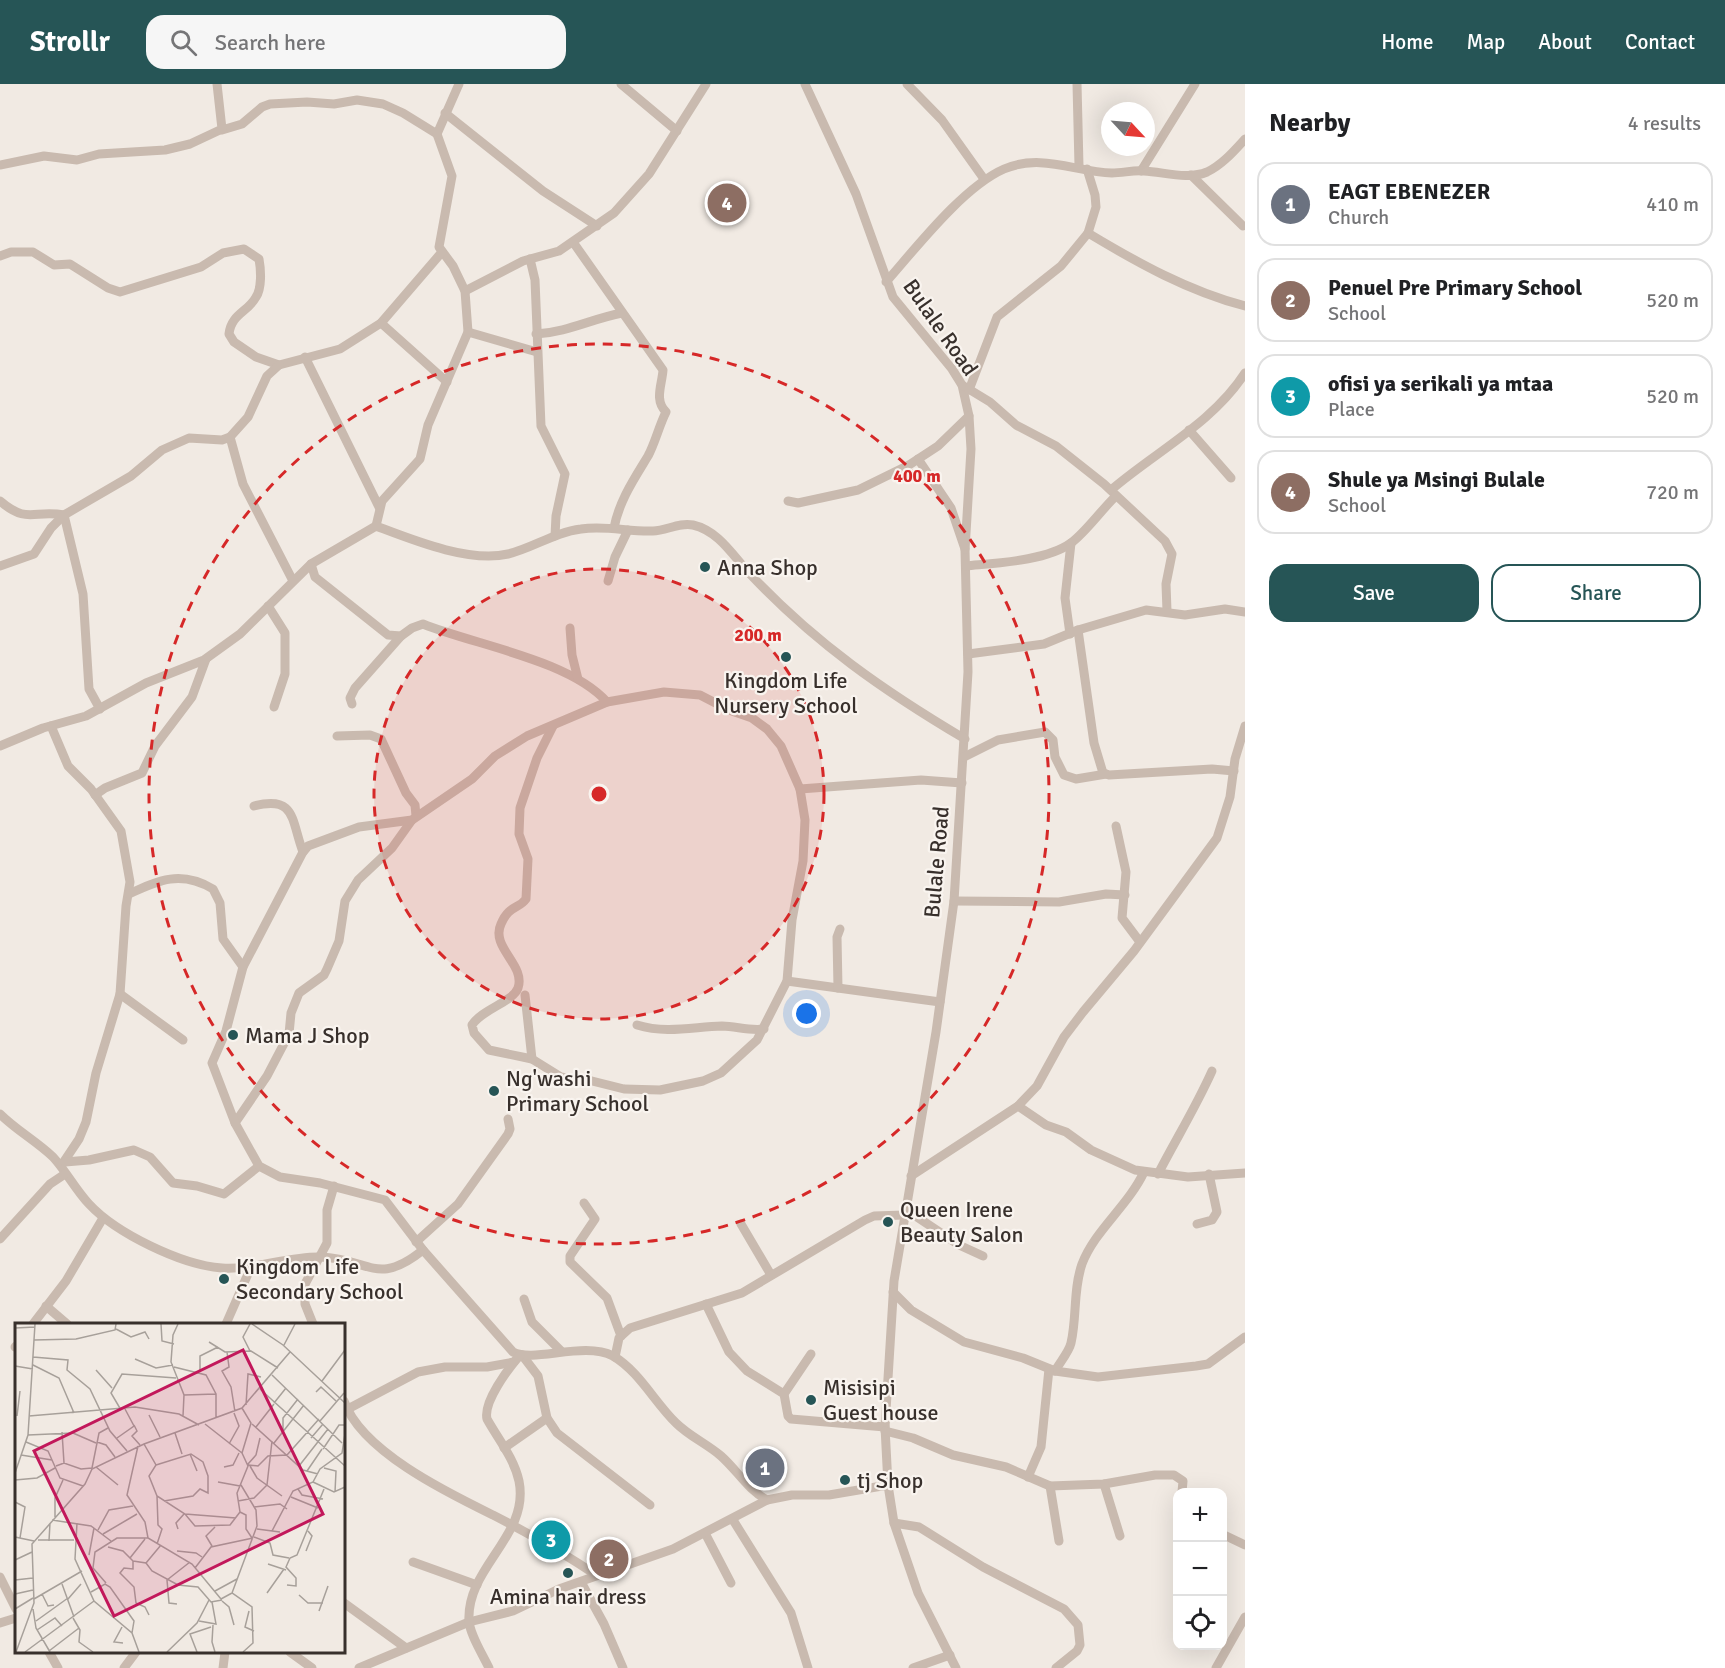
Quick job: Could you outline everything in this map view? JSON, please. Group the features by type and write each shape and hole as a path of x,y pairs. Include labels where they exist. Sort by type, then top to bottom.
{"street":[{"path":"217,84 222,130"},
{"path":"376,526 379,507 420,459 424,435 468,332 465,291 453,266 442,252 439,240 452,176 437,134 459,84"},
{"path":"621,84 677,131"},
{"path":"465,291 530,259 545,256 573,242 597,226 628,199 649,174 705,84"},
{"name":"Bulale Road","path":"805,84 856,194 886,282 903,311 966,388 969,416 971,449 965,550 968,654 965,739 954,901 893,1292 885,1429 888,1485 894,1523 918,1593 956,1668"},
{"path":"1077,84 1083,167 1095,195 1096,207 1088,233 1061,266 997,317 966,388 990,402 1016,425 1056,446 1114,493 1170,548 1172,554 1166,584 1167,611"},
{"path":"1142,171 1195,84"},
{"path":"911,85 942,120 984,179"},
{"path":"0,165 44,156 77,160 99,154 159,151 190,144 242,124 268,105 307,102 334,104 357,100 383,105 437,134"},
{"path":"445,113 543,191 597,226"},
{"path":"886,282 984,179 1019,165 1083,167 1113,173 1142,171 1191,175 1206,173 1217,167 1245,139"},
{"path":"1191,175 1243,225"},
{"path":"1088,233 1174,280 1223,300 1245,306"},
{"path":"573,242 662,367 659,396 661,407 666,412 648,456 639,466 619,506 614,528"},
{"path":"0,256 11,252 33,252 54,265 70,264 110,289 120,292 201,267 223,253 244,249 259,259 259,288 255,300 235,316 229,334 234,342 256,357 279,365"},
{"path":"0,566 36,553 51,528 64,515 131,476 162,450 189,438 222,440 230,437 248,417 267,376 279,365 340,349 381,323 442,252"},
{"path":"530,259 535,280 541,426 565,474 556,516 555,536"},
{"path":"536,334 566,331 599,317 622,313"},
{"path":"381,323 447,382"},
{"path":"468,332 537,352"},
{"path":"305,357 379,507"},
{"path":"966,566 1033,556 1071,543 1114,493 1149,458 1213,410 1245,373"},
{"path":"789,501 798,503 850,493 918,459 938,446 969,416"},
{"path":"1189,430 1231,478"},
{"path":"230,437 243,484 293,581"},
{"path":"918,459 951,508 965,550"},
{"path":"0,501 24,516 49,513 64,515"},
{"path":"64,515 83,591 89,689 100,709"},
{"path":"0,746 100,709 146,683 206,659 240,634 311,564 376,526 431,545 484,555 507,554 581,528 653,531 687,524 701,528 713,535 791,616 830,651 863,675 965,739"},
{"path":"608,581 615,557 628,530"},
{"path":"1071,543 1065,598 1074,632 1099,767 1106,774"},
{"path":"311,564 315,577 367,619 388,635 401,636"},
{"path":"268,606 285,633 285,674 274,707"},
{"path":"968,654 1021,649 1146,610 1185,615 1225,609 1245,612"},
{"path":"352,704 350,698 355,688 401,636 423,624 578,679 599,693 607,702"},
{"path":"570,628 572,655 578,679"},
{"path":"95,795 105,788 142,773 155,746 192,697 206,659"},
{"path":"235,1123 267,1076 288,1034 291,1013 299,993 324,975 327,969 339,941 345,901 358,880 392,849 414,818 472,779 495,756 527,736 607,702 628,697 681,691 700,695 729,710 752,718 767,729 781,746 800,789 805,820 803,861 792,920 787,981 773,1004 764,1029 757,1040 721,1073 704,1082 660,1090 624,1089 592,1081 561,1077 532,1059 489,1050 474,1033 472,1024 495,1004 513,996 519,985 519,977 500,942 499,928 509,910 526,899 528,859 519,834 520,808 537,758 554,726"},
{"path":"0,1239 64,1167 80,1139 86,1122 96,1072 120,994 130,882 121,831 95,795 68,766 51,726"},
{"path":"911,1176 1018,1106 1037,1086 1064,1037 1140,942 1218,838 1230,797 1233,771 1242,745 1245,726"},
{"path":"963,757 998,740 1045,732 1053,740 1057,763 1064,775 1076,779 1106,774 1212,769 1233,771"},
{"path":"337,736 377,736 405,793 415,805 425,809"},
{"path":"800,789 921,780 962,783"},
{"path":"254,806 279,802 285,805 291,815 303,852"},
{"path":"414,818 415,805"},
{"path":"414,818 353,829 314,843 303,852 243,967 226,1031 212,1063 235,1123 259,1166 280,1177 334,1186 385,1200 397,1212 416,1242 496,1334 538,1376 547,1418 557,1433 650,1505"},
{"path":"1116,825 1126,866 1122,918 1140,942"},
{"path":"129,894 150,884 176,877 213,889 220,903 223,939 243,967"},
{"path":"954,901 1059,902 1106,894 1125,895"},
{"path":"838,988 837,937 840,929"},
{"path":"787,981 940,1002"},
{"path":"120,994 183,1040"},
{"path":"525,995 532,1059"},
{"path":"637,1025 669,1031 719,1026 745,1030 764,1029"},
{"path":"1158,1174 1176,1138 1189,1121 1212,1071"},
{"path":"1018,1106 1046,1125 1066,1132 1112,1161 1144,1172 1188,1178 1209,1174 1245,1173"},
{"path":"0,1114 64,1167 104,1218 152,1246 195,1263 223,1268 251,1267 321,1257 385,1270 406,1264 423,1250"},
{"path":"416,1242 458,1204 508,1134 510,1130 508,1119"},
{"path":"64,1167 134,1150 150,1157 173,1183 197,1186 218,1194 231,1191 259,1166"},
{"path":"1028,1477 1041,1448 1052,1370 1071,1342 1076,1296 1083,1263 1109,1223 1135,1191 1144,1172"},
{"path":"1197,1224 1212,1220 1217,1212 1209,1174"},
{"path":"312,1323 305,1304 305,1284 311,1269 321,1257 329,1234 327,1210 334,1186"},
{"path":"584,1203 595,1220 570,1256 570,1262 608,1298 621,1336 615,1357"},
{"path":"621,1336 642,1323 732,1298 801,1260 865,1220 904,1212 959,1245 983,1256"},
{"path":"34,1323 66,1281 104,1218"},
{"path":"741,1224 771,1275"},
{"path":"226,1323 251,1267"},
{"path":"893,1292 911,1310 964,1342 1023,1358 1052,1370 1098,1377 1208,1364 1244,1342"},
{"path":"524,1299 532,1322 561,1351"},
{"path":"706,1304 729,1352 747,1371 784,1395"},
{"path":"46,1306 66,1323"},
{"path":"345,1407 418,1372 445,1367 487,1367 519,1357 561,1351 604,1352 615,1357 631,1371 677,1425 723,1458 743,1481 767,1500"},
{"path":"811,1354 784,1395 788,1416 791,1419 885,1429 953,1455 1006,1467 1050,1486 1104,1484 1143,1475 1174,1475 1183,1481 1182,1488"},
{"path":"489,1668 469,1622 477,1585 486,1567 513,1527 519,1505 519,1483 504,1448 487,1419 486,1409 495,1389 519,1357"},
{"path":"345,1408 374,1442 423,1478 596,1575"},
{"path":"504,1448 547,1418"},
{"path":"1104,1484 1120,1536"},
{"path":"362,1668 469,1622 513,1611 596,1575 673,1550 706,1535 767,1500 792,1495 829,1495 888,1485"},
{"path":"1050,1486 1059,1541"},
{"path":"734,1520 791,1612 808,1668"},
{"path":"894,1523 919,1527 983,1567 1064,1609 1078,1625 1080,1645 1056,1668"},
{"path":"706,1535 731,1583"},
{"path":"1227,1536 1245,1545"},
{"path":"413,1562 477,1585"},
{"path":"0,1577 15,1607"},
{"path":"580,1582 604,1624 623,1668"},
{"path":"345,1604 406,1648"},
{"path":"1216,1668 1245,1617"},
{"path":"0,1623 15,1618"},
{"path":"50,1653 58,1668"},
{"path":"124,1668 134,1653"},
{"path":"223,1668 225,1653"},
{"path":"291,1653 312,1668"},
{"path":"913,1668 950,1655"}],"place":[{"name":"Shule ya Msingi Bulale","path":"727,203"},
{"name":"Anna Shop","path":"705,567"},
{"name":"Kingdom Life Nursery School","path":"786,657"},
{"name":"Mama J Shop","path":"233,1035"},
{"name":"Ng'washi Primary School","path":"494,1091"},
{"name":"Queen Irene Beauty Salon","path":"888,1222"},
{"name":"Kingdom Life Secondary School","path":"224,1279"},
{"name":"Misisipi Guest house","path":"811,1400"},
{"name":"EAGT EBENEZER","path":"765,1468"},
{"name":"tj Shop","path":"845,1480"},
{"name":"ofisi ya serikali ya mtaa","path":"551,1540"},
{"name":"Penuel Pre Primary School","path":"609,1559"},
{"name":"Amina hair dress","path":"568,1573"}]}
